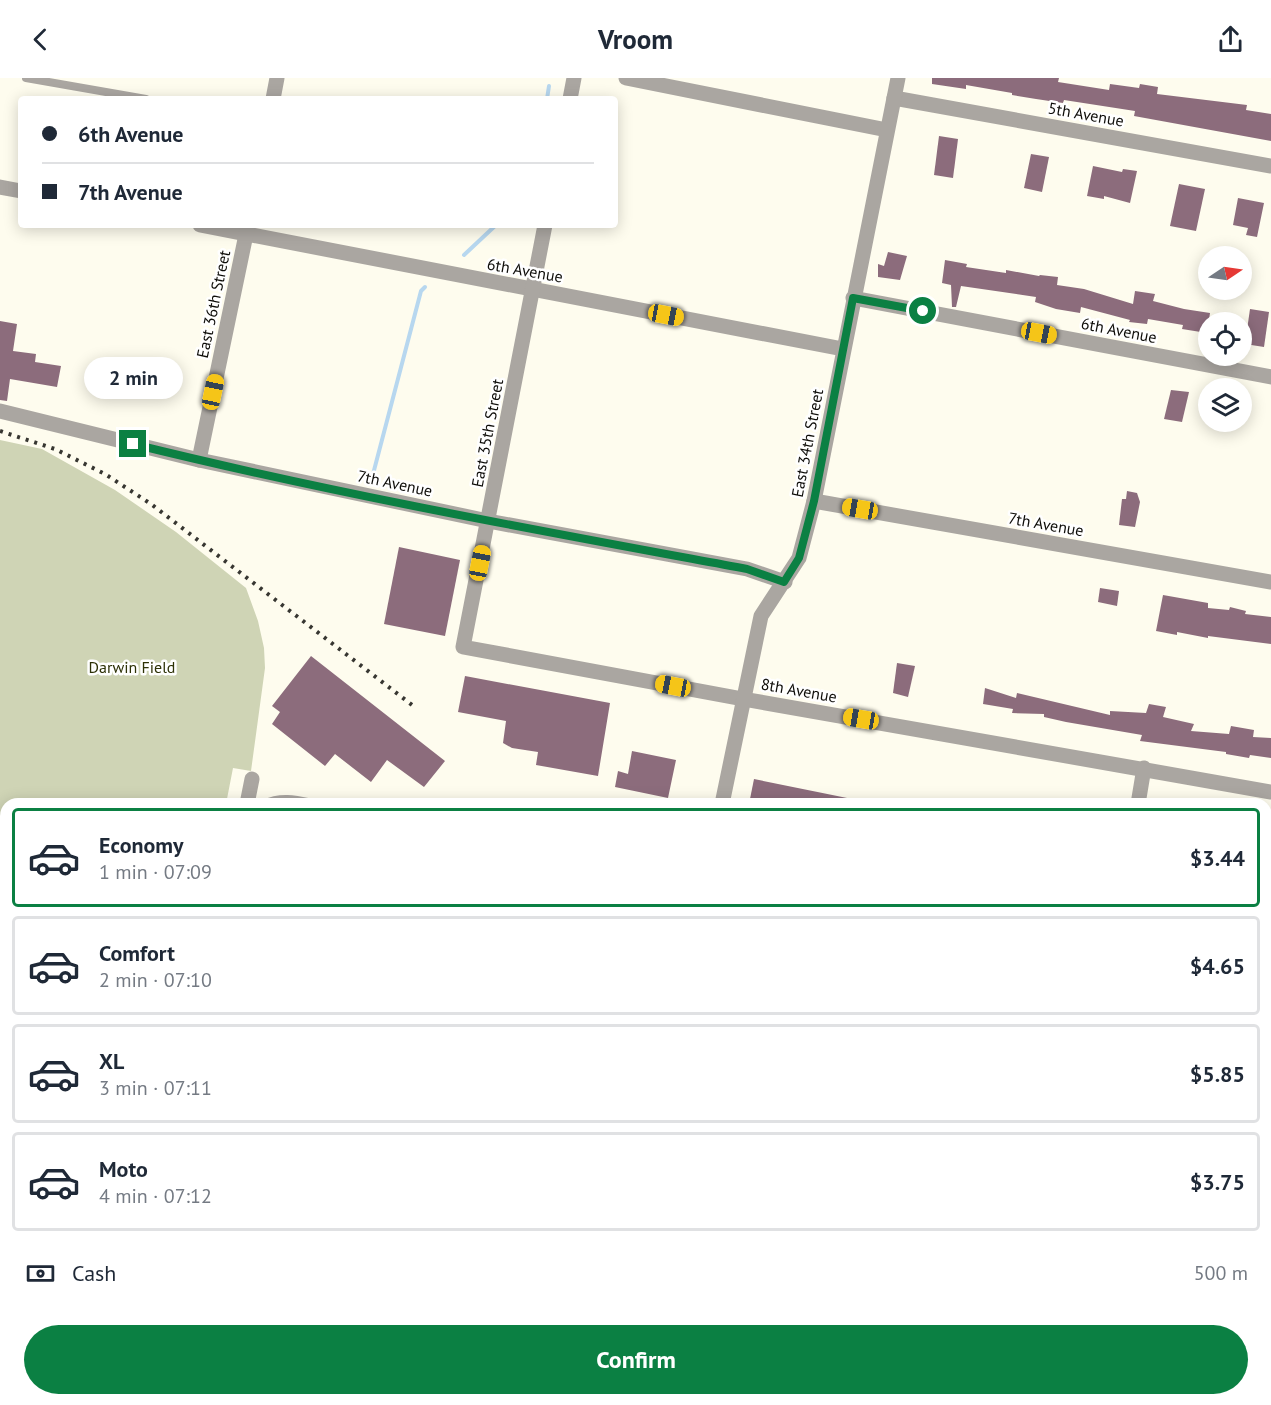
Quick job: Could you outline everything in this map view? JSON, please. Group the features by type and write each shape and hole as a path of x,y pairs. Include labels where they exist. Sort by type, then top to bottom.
{"street":[{"path":"274,96 277,78"},
{"path":"571,96 574,78"},
{"path":"626,78 887,130"},
{"name":"East 34th Street","path":"723,798 761,616 799,558 814,501 898,78"},
{"name":"5th Avenue","path":"894,98 1271,166"},
{"path":"0,187 18,190"},
{"name":"East 35th Street","path":"463,647 544,228"},
{"name":"6th Avenue","path":"247,229 533,289 843,349"},
{"name":"East 36th Street","path":"199,460 247,229"},
{"name":"6th Avenue","path":"853,298 1271,377"},
{"name":"7th Avenue","path":"0,411 199,460 488,521 747,569 784,582"},
{"name":"7th Avenue","path":"814,501 1271,582"},
{"name":"8th Avenue","path":"463,647 1271,792"},
{"path":"1139,798 1144,768"},
{"path":"248,798 252,779"}],"lane":[{"path":"26,78 129,96"}],"green space":[{"name":"Darwin Field","path":"0,440 42,449 115,490 176,532 246,588 258,621 264,648 265,668 251,771 233,768 227,798 0,798"}],"building":[{"path":"932,78 1059,78 1058,82 1109,90 1110,84 1139,88 1140,84 1158,87 1157,94 1247,105 1246,110 1271,114 1271,141 1134,116 1135,111 1064,100 1063,103 1036,99 966,85 966,89 932,84"},
{"path":"939,136 958,139 953,178 934,175"},
{"path":"1031,154 1049,157 1042,192 1024,188"},
{"path":"1093,166 1122,172 1123,169 1137,171 1130,203 1104,196 1104,199 1087,196"},
{"path":"1179,184 1205,189 1196,231 1170,226"},
{"path":"1238,198 1264,203 1257,237 1246,235 1248,228 1233,225"},
{"path":"888,252 907,256 900,280 878,277 878,264 884,266"},
{"path":"945,260 967,264 966,267 1058,277 1057,285 1084,289 1133,304 1135,291 1155,294 1153,301 1204,312 1198,312 1198,332 1182,329 1183,325 1148,319 1147,324 1129,322 1130,320 1081,307 1080,313 1056,309 1035,302 1036,297 961,286 956,307 952,307 951,285 942,283"},
{"path":"1250,309 1269,312 1264,347 1252,345 1252,312 1250,312"},
{"path":"0,321 17,324 13,351 36,354 35,362 61,366 57,387 10,379 7,401 0,400"},
{"path":"1171,390 1189,392 1182,422 1164,419"},
{"path":"1127,491 1137,493 1140,502 1135,527 1119,525 1122,499 1126,499"},
{"path":"399,547 460,560 445,636 384,624"},
{"path":"1100,588 1119,591 1117,606 1098,602"},
{"path":"1163,595 1208,603 1208,608 1229,610 1230,607 1246,611 1245,614 1271,617 1271,644 1156,631"},
{"path":"311,656 445,761 424,787 387,760 371,782 335,754 325,766 272,724 280,712 272,706"},
{"path":"897,663 915,666 908,697 893,693"},
{"path":"465,676 610,703 598,776 536,765 538,752 512,748 503,743 506,721 458,712"},
{"path":"985,688 1016,698 1017,693 1110,715 1110,711 1146,713 1149,704 1166,707 1163,717 1194,724 1191,731 1229,734 1231,726 1254,730 1253,737 1271,738 1271,758 1250,755 1249,758 1226,754 1226,752 1140,741 1142,735 1066,722 1044,717 1044,714 1012,713 1013,709 983,704"},
{"path":"632,751 676,760 668,798 615,787 618,771 628,774"},
{"path":"754,779 847,798 750,798"}],"waterway":[{"path":"547,96 549,86"},
{"path":"464,255 493,228"},
{"path":"372,478 421,291 425,287"}],"railway":[{"path":"0,431 55,449 105,474 151,504 416,708"}],"route":[{"path":"133,444 488,521 747,569 784,582 799,558 814,501 853,298 923,311"}]}
